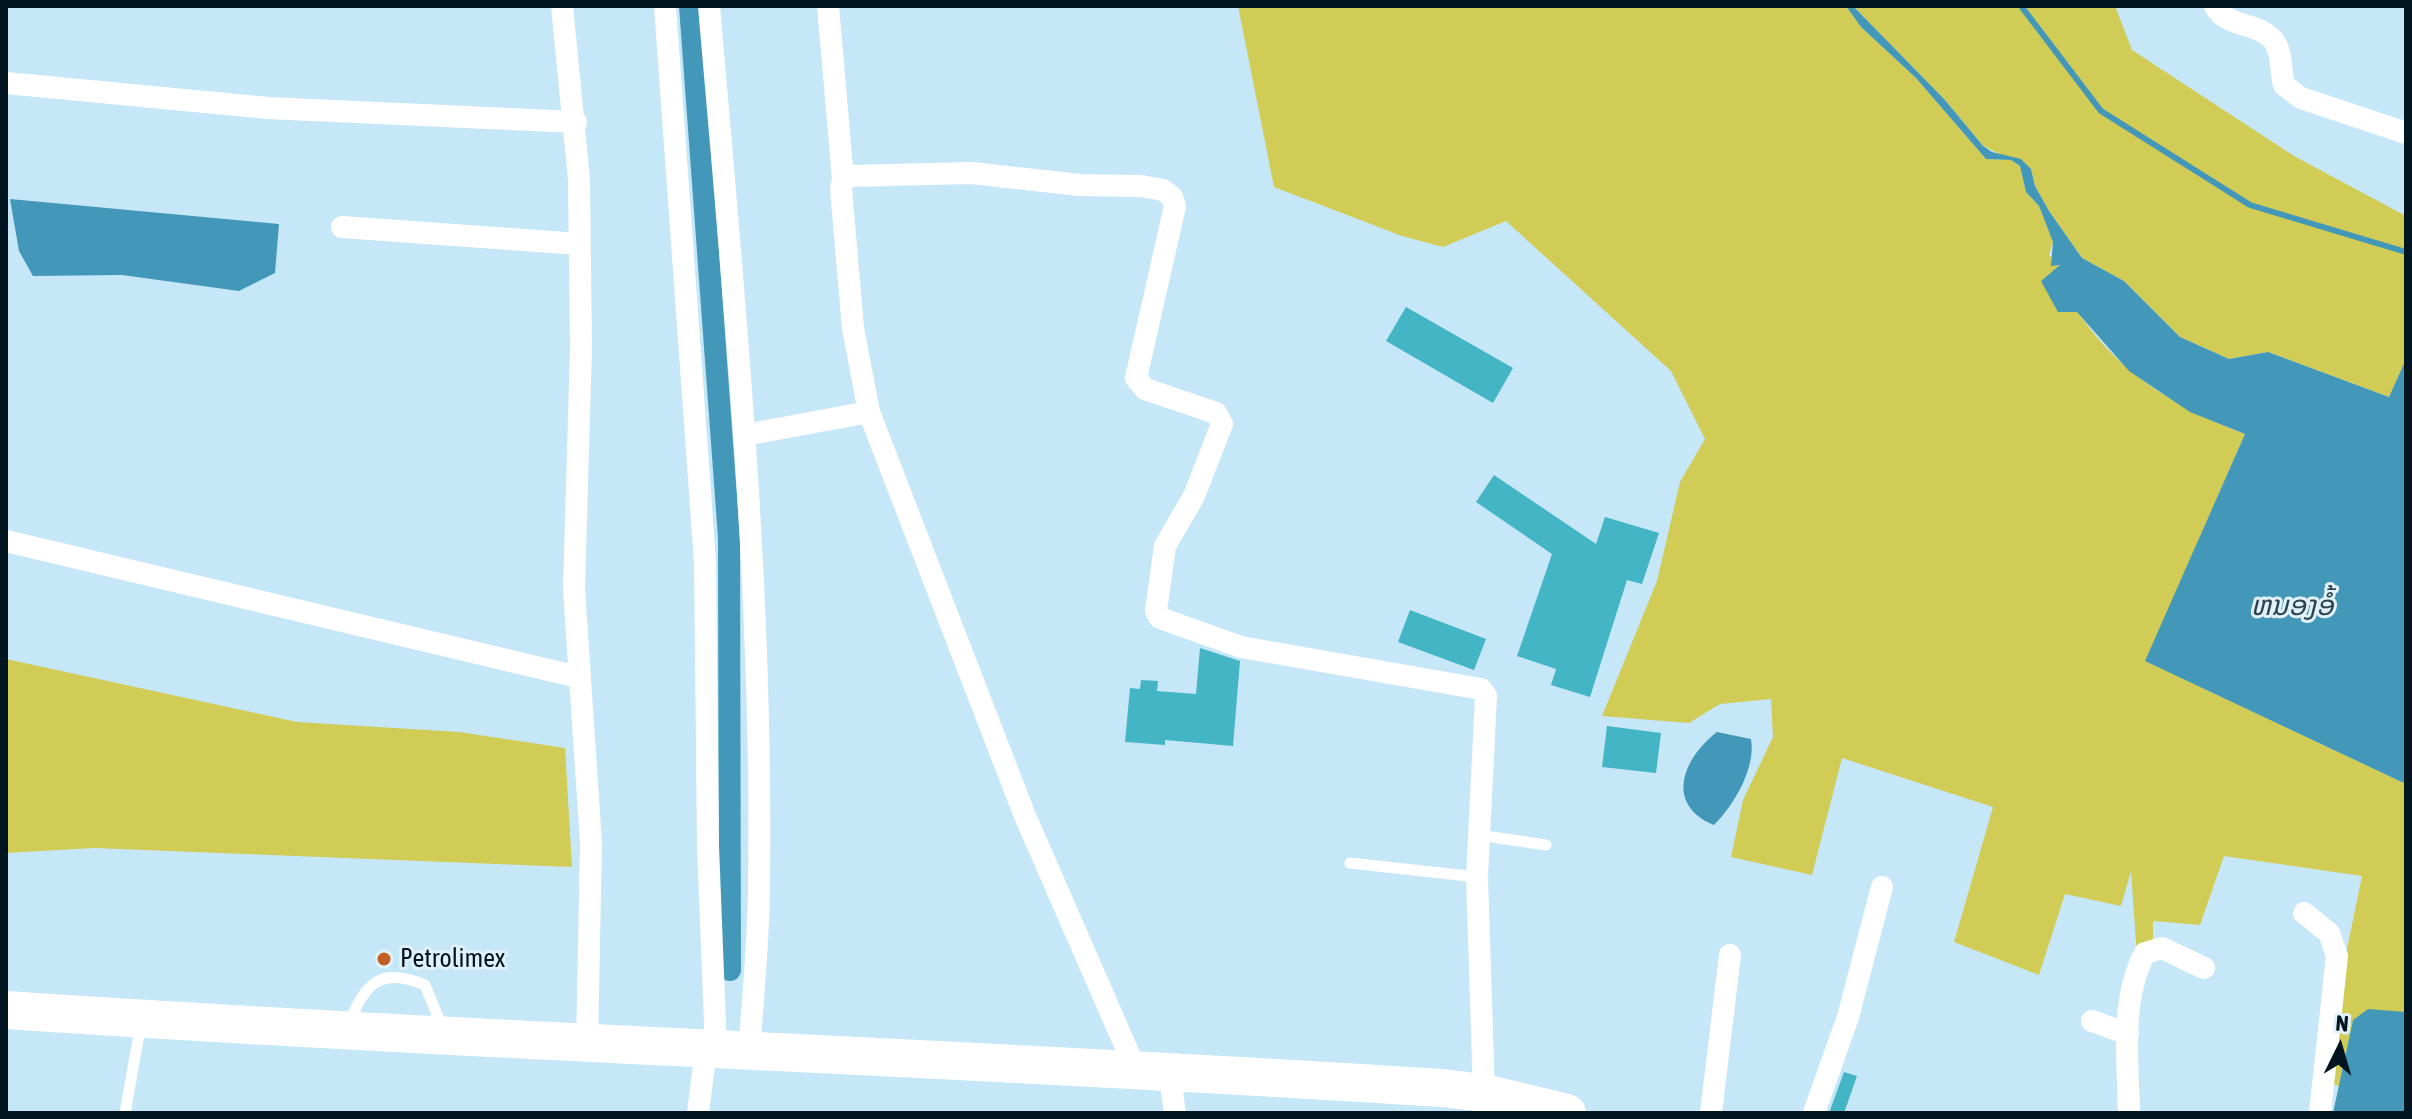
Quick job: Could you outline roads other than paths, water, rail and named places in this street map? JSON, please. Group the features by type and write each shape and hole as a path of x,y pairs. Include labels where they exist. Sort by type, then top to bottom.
{"highway":[{"path":"6,1010 446,1037 1152,1069 1441,1100 1484,1093 1567,1113"}],"street":[{"path":"562,6 576,122 580,244 574,589 591,843 587,1044"},
{"path":"665,6 705,562 708,846 724,1050"},
{"path":"698,1113 724,1050 759,885 745,435 709,6"},
{"path":"828,6 853,328 869,412 1025,816 1175,1113"},
{"path":"2215,6 2222,16 2266,33 2274,41 2280,53 2284,85 2301,98 2406,133"},
{"path":"6,83 268,108 576,122"},
{"path":"843,179 971,173 1080,185 1141,186 1163,190 1172,197 1175,206 1136,378 1145,389 1216,413 1222,424 1194,496 1165,546 1156,611 1160,618 1241,647 1481,689 1486,696 1477,877 1484,1093"},
{"path":"342,227 580,244"},
{"path":"745,435 869,412"},
{"path":"6,541 578,677"},
{"path":"1814,1113 1848,1017 1882,887"},
{"path":"2304,913 2329,933 2337,956 2320,1113"},
{"path":"2129,1113 2128,1034 2134,973 2145,953 2162,948 2204,968"},
{"path":"1711,1113 1730,955"},
{"path":"2092,1021 2128,1034"}],"lane":[{"path":"1479,835 1546,845"},
{"path":"1350,863 1477,877"},
{"path":"346,1031 367,989 385,976 425,985 446,1037"},
{"path":"125,1113 142,1019"}],"water":[{"name":"ຫນອງອໍ້","path":"1846,6 1853,6 1945,100 1983,146 1992,152 2021,159 2031,169 2035,186 2049,211 2082,258 2124,281 2180,337 2229,359 2268,352 2389,397 2406,359 2406,784 2145,661 2245,434 2190,412 2129,371 2077,312 2058,312 2041,281 2060,265 2051,266 2053,242 2039,206 2026,192 2020,166 2011,160 1986,159 1916,78 1861,27"},
{"path":"10,199 279,224 275,273 239,291 122,275 33,276 19,251"},
{"path":"1717,732 1751,739 1752,750 1742,785 1714,825 1689,806 1684,794 1684,781 1695,755"},
{"path":"2368,1009 2406,1012 2406,1113 2333,1113 2353,1020"}],"waterway":[{"path":"690,6 729,538 730,970"},
{"path":"2021,6 2101,111 2250,205 2406,252"}],"place":[{"name":"Petrolimex","path":"384,959"}]}
